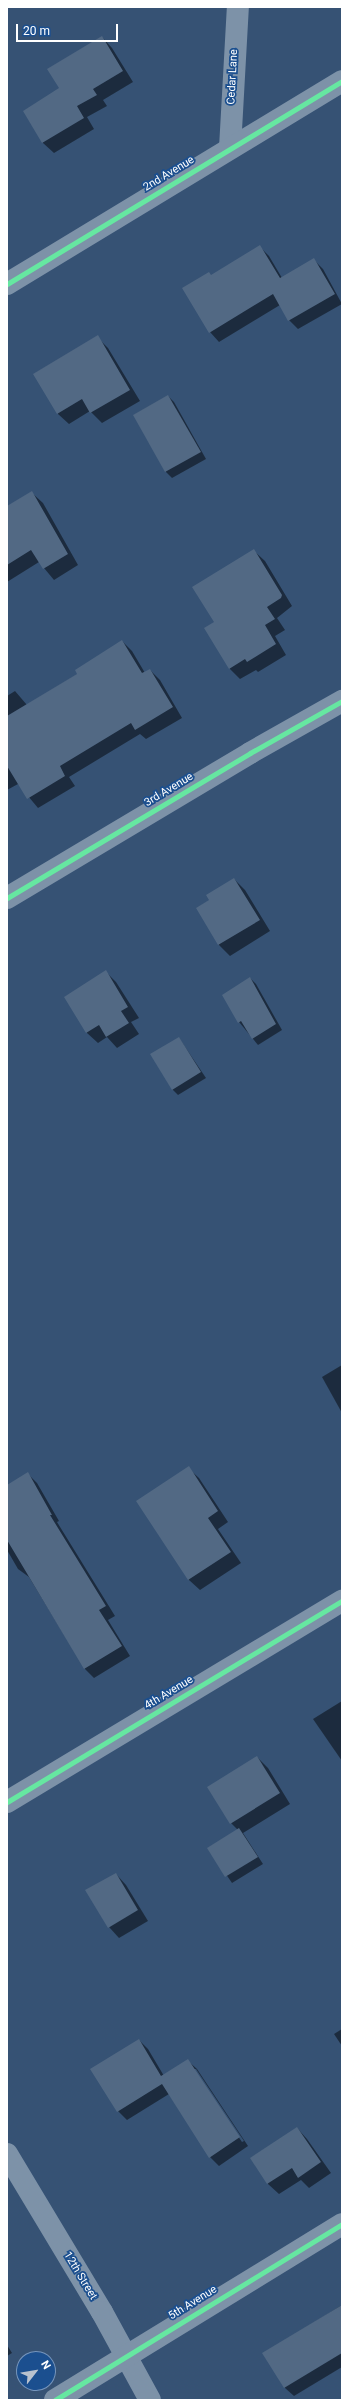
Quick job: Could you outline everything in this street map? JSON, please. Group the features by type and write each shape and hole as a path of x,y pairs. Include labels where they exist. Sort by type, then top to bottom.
{"street":[{"name":"Cedar Lane","path":"230,148 238,7"},
{"name":"2nd Avenue","path":"7,284 342,81"},
{"name":"3rd Avenue","path":"7,898 250,753 342,701"},
{"name":"4th Avenue","path":"7,1802 342,1601"},
{"name":"12th Street","path":"7,2154 150,2400"},
{"name":"5th Avenue","path":"55,2400 342,2224"}],"building":[{"path":"102,36 123,71 93,89 97,95 77,106 84,118 42,143 23,111 59,88 47,69"},
{"path":"260,245 280,278 314,258 335,294 288,321 273,294 209,333 182,288 209,272 211,275"},
{"path":"98,335 130,390 90,413 82,399 57,414 33,374"},
{"path":"168,395 201,452 165,472 133,415"},
{"path":"32,491 68,554 43,569 31,550 7,565 7,506"},
{"path":"254,549 282,595 281,598 267,607 275,619 265,625 276,644 247,662 245,659 229,669 204,628 214,622 192,587"},
{"path":"122,640 142,673 150,669 173,707 135,730 131,723 60,766 65,776 27,799 7,766 7,716 77,674 75,670"},
{"path":"234,878 260,920 218,945 196,908 209,900 206,895"},
{"path":"106,970 128,1007 121,1011 129,1023 106,1037 99,1025 86,1033 64,997"},
{"path":"250,977 276,1024 252,1039 241,1021 238,1023 222,995"},
{"path":"179,1037 201,1072 172,1090 150,1054"},
{"path":"189,1466 218,1511 208,1518 231,1552 188,1580 136,1501"},
{"path":"28,1472 52,1515 50,1515 106,1606 99,1610 122,1646 84,1669 7,1540 7,1485"},
{"path":"257,1756 280,1793 230,1824 207,1787"},
{"path":"239,1828 258,1857 225,1877 207,1848"},
{"path":"116,1873 138,1910 108,1928 85,1890"},
{"path":"139,2039 161,2076 188,2059 240,2137 209,2158 162,2084 117,2112 90,2069"},
{"path":"297,2127 321,2162 298,2178 292,2168 267,2184 250,2158"},
{"path":"342,2305 342,2353 284,2388 262,2353"}],"cycle path":[{"path":"7,284 342,81"},
{"path":"7,898 250,753 342,701"},
{"path":"7,1802 342,1601"},
{"path":"55,2400 342,2224"}]}
